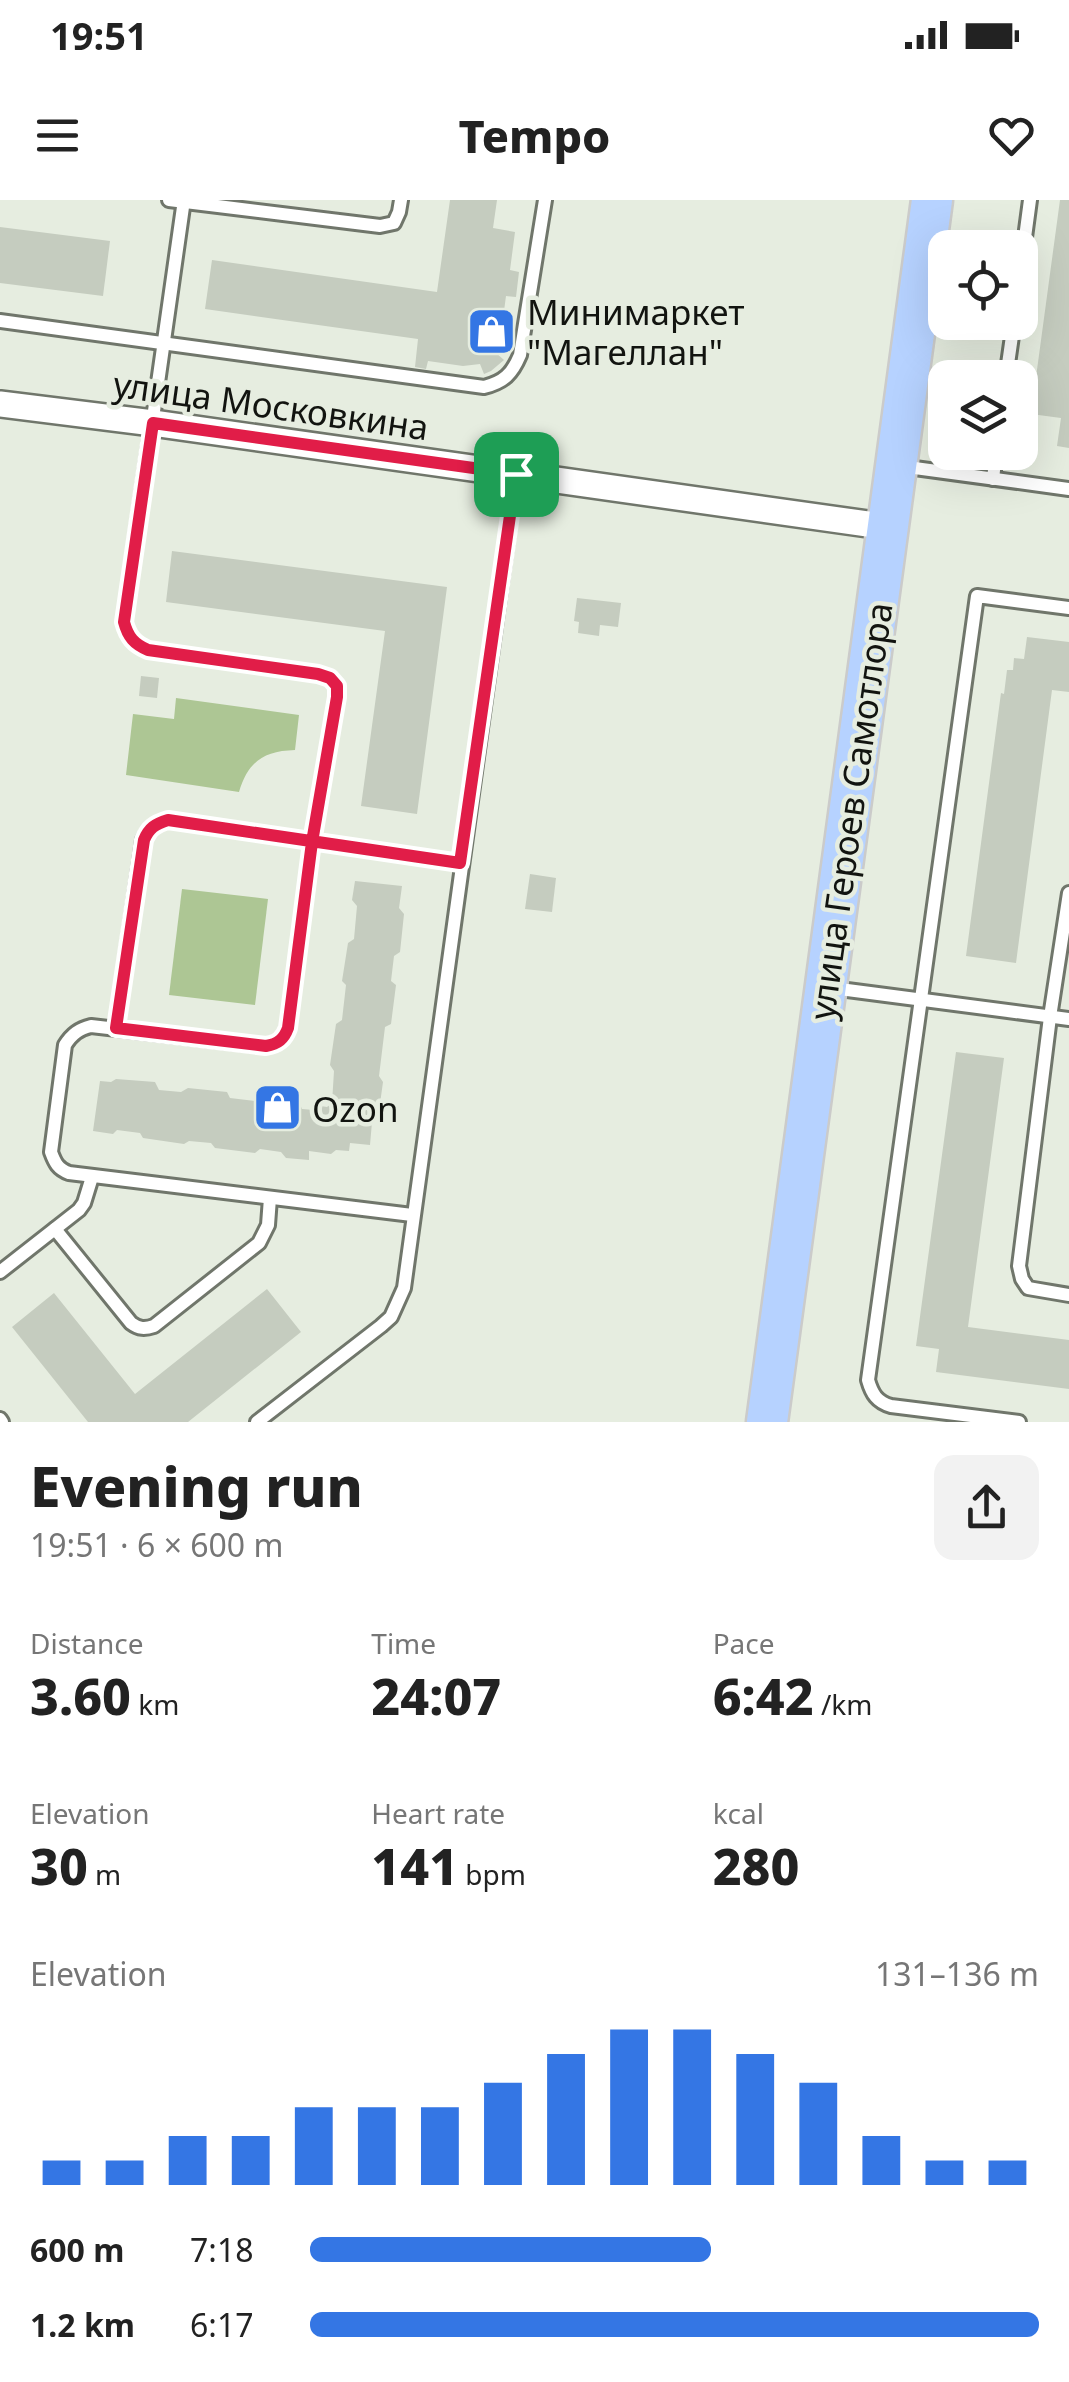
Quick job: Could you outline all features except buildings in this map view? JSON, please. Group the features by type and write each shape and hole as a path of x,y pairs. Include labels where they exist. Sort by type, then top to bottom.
{"main road":[{"name":"улица Героев Самотлора","path":"766,1422 932,200"}],"street":[{"name":"улица Московкина","path":"0,404 889,527"}],"lane":[{"path":"168,200 380,226 394,223 401,200"},
{"path":"0,321 484,387 501,383 514,371 520,355 546,200"},
{"path":"1026,230 1030,200"},
{"path":"184,201 124,622 136,645 148,650 318,674 330,678 337,686 285,1037 266,1046 116,1028 80,1028 65,1045 51,1152 61,1170 92,1177 412,1216"},
{"path":"897,466 1069,489"},
{"path":"993,478 994,470"},
{"path":"257,1422 391,1317 404,1288 516,474"},
{"path":"1019,1422 892,1406 882,1403 868,1380 977,596 1069,608"},
{"path":"116,1028 144,840 148,830 157,824 168,820 460,863"},
{"path":"1069,893 1019,1266 1028,1288 1069,1295"},
{"path":"824,987 1069,1020"},
{"path":"0,1272 80,1210 92,1177"},
{"path":"55,1229 132,1323 146,1328 154,1326 259,1243 268,1226 270,1198"}],"green space":[{"path":"176,698 299,715 295,750 258,760 239,792 126,775 133,714 174,719"},
{"path":"182,889 268,899 255,1005 169,995"}],"place":[{"name":"Минимаркет \"Магеллан\"","path":"492,331"},
{"name":"Ozon","path":"277,1108"}],"route":[{"path":"516,474 153,423 124,622 128,634 136,645 148,650 318,674 330,678 337,686 337,697 312,842 285,1037 266,1046 116,1028 144,840 148,830 157,824 168,820 312,842 460,863 516,474"}]}
